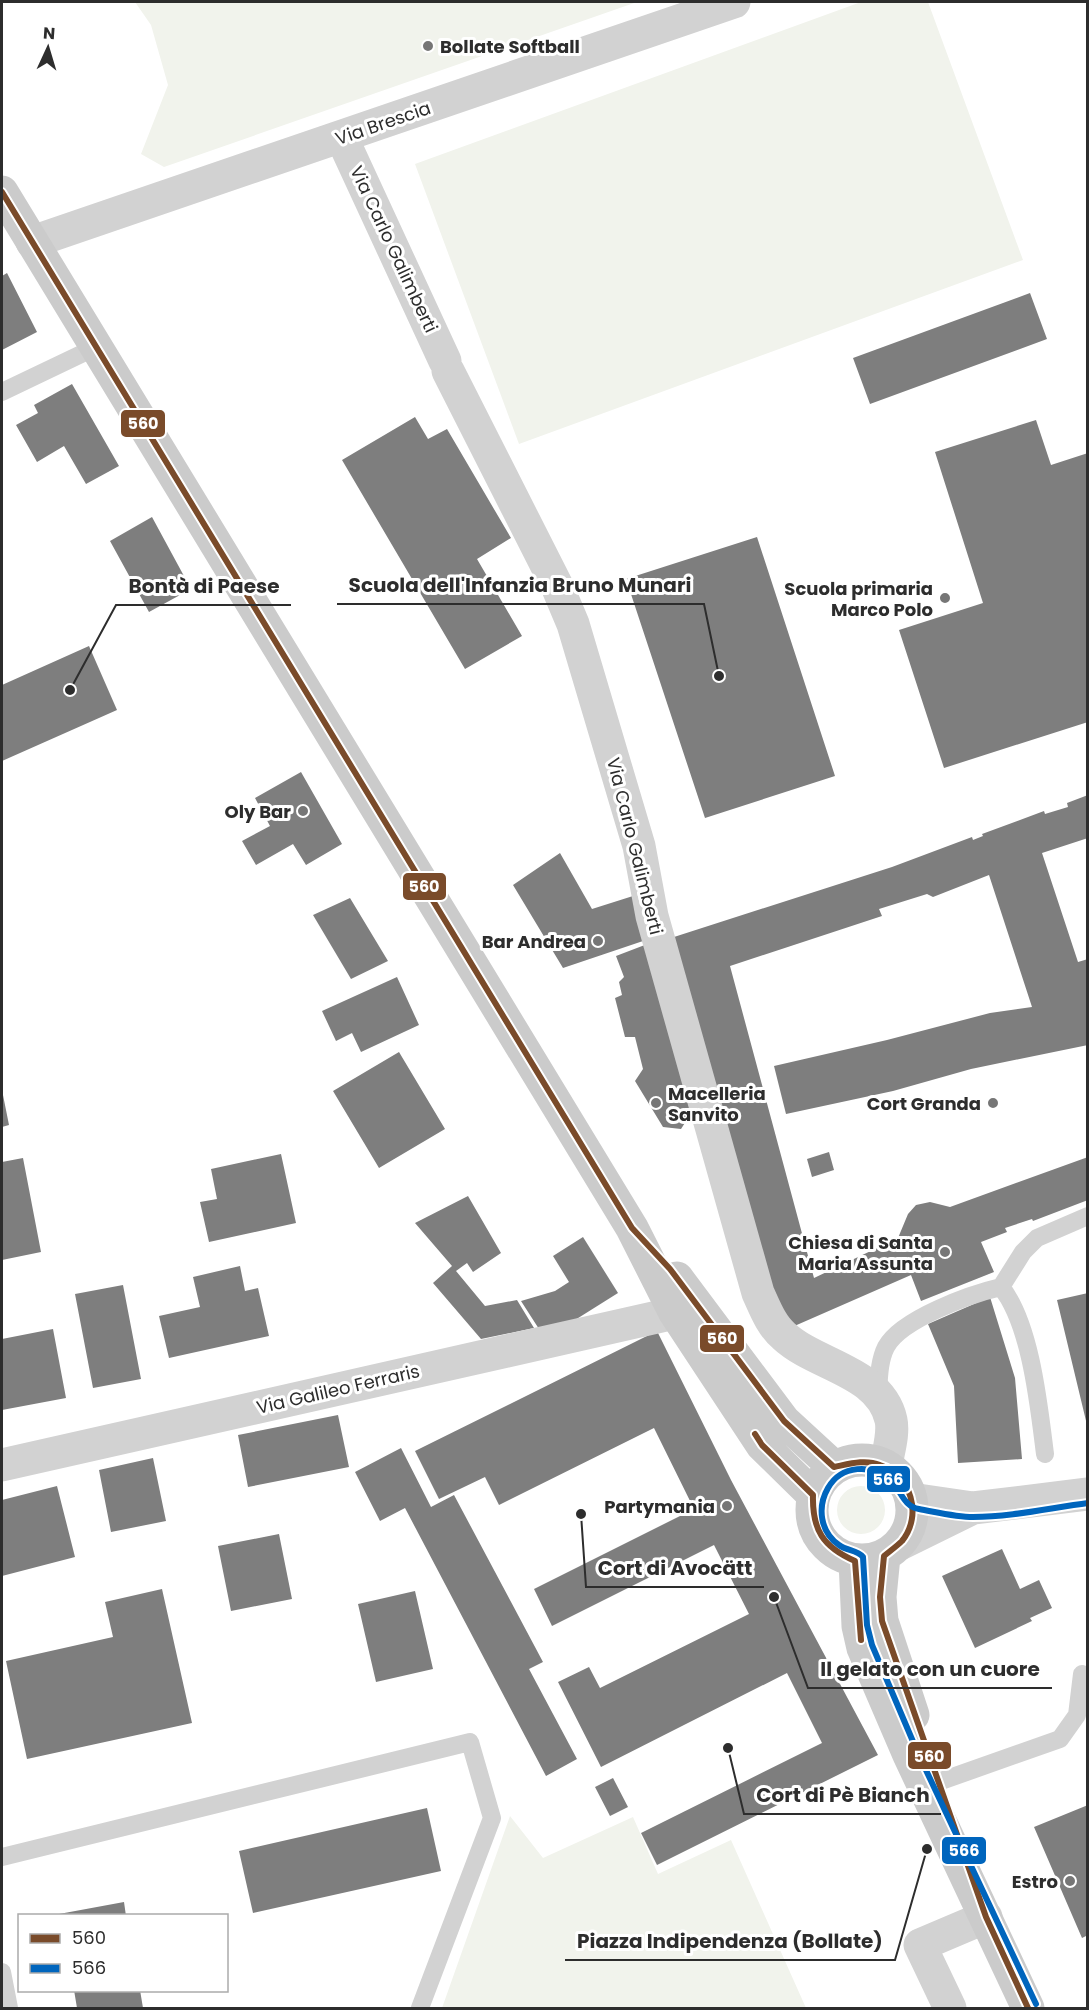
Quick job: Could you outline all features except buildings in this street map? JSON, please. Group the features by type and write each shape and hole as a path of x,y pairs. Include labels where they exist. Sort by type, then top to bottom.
{"street":[{"name":"Via Brescia","path":"32,242 342,138 734,2"},
{"name":"Via Carlo Galimberti","path":"342,138 447,366 557,586 573,624 639,846 652,916 749,1261 768,1316 782,1335 833,1366 855,1376 878,1393"},
{"path":"2,192 632,1228 675,1313 762,1445 813,1495"},
{"path":"632,1228 670,1269 784,1421 834,1467"},
{"name":"Via Galileo Ferraris","path":"2,1465 675,1313"},
{"path":"878,1393 891,1420 886,1466"},
{"path":"880,1553 909,1529 913,1513 911,1496 902,1479 886,1466 869,1460 851,1461 834,1467 821,1479 813,1495 811,1517 819,1538 834,1553 880,1553 974,1508"},
{"path":"911,1496 974,1508 1088,1494"},
{"path":"880,1553 882,1620 931,1785 986,1917 1028,2008"},
{"path":"950,2008 920,1945 986,1917"}],"lane":[{"path":"2,392 96,347"},
{"path":"878,1393 882,1359 887,1345 911,1323 984,1291 1001,1287 1023,1252 1037,1238 1088,1216"},
{"path":"1001,1287 1013,1306 1035,1378 1045,1454"},
{"path":"931,1785 1060,1739 1077,1714 1082,1674"},
{"path":"2,1857 470,1742 492,1818 420,2008"},
{"path":"2,1972 9,2008"}],"shaded area":[{"path":"135,2 637,2 164,167 141,154 168,85 151,25"},
{"path":"861,2 928,2 1023,260 519,444 415,164"},
{"path":"856,1486 866,1486 878,1493 885,1505 885,1515 878,1527 866,1534 856,1534 841,1523 837,1515 837,1505 848,1490"},
{"path":"510,1816 543,1858 633,1817 658,1874 731,1840 806,2008 442,2008"}],"transit line":[{"name":"560","path":"2,192 632,1228 670,1269 784,1421 834,1467 874,1463 891,1470 906,1487 910,1497 912,1520 902,1541 884,1556 880,1597 882,1621 986,1917 1028,2008"},
{"name":"560","path":"755,1434 762,1445 813,1495 817,1528 827,1543 855,1561 861,1640"},
{"name":"566","path":"1036,2004 917,1751 872,1645 867,1625 863,1557 833,1540 824,1526 822,1503 834,1480 857,1469 875,1471 883,1475 891,1481 909,1505 953,1515 1002,1516 1088,1503"}],"place":[{"name":"Bollate Softball","path":"428,46"},
{"name":"Scuola primaria Marco Polo","path":"945,598"},
{"name":"Scuola dell'Infanzia Bruno Munari","path":"719,676"},
{"name":"Bontà di Paese","path":"70,690"},
{"name":"Oly Bar","path":"303,811"},
{"name":"Bar Andrea","path":"598,941"},
{"name":"Macelleria Sanvito","path":"656,1103"},
{"name":"Cort Granda","path":"993,1103"},
{"name":"Chiesa di Santa Maria Assunta","path":"945,1252"},
{"name":"Partymania","path":"727,1506"},
{"name":"Cort di Avocätt","path":"581,1514"},
{"name":"Il gelato con un cuore","path":"774,1597"},
{"name":"Cort di Pè Bianch","path":"728,1748"},
{"name":"Piazza Indipendenza (Bollate)","path":"927,1849"},
{"name":"Estro","path":"1070,1881"}]}
